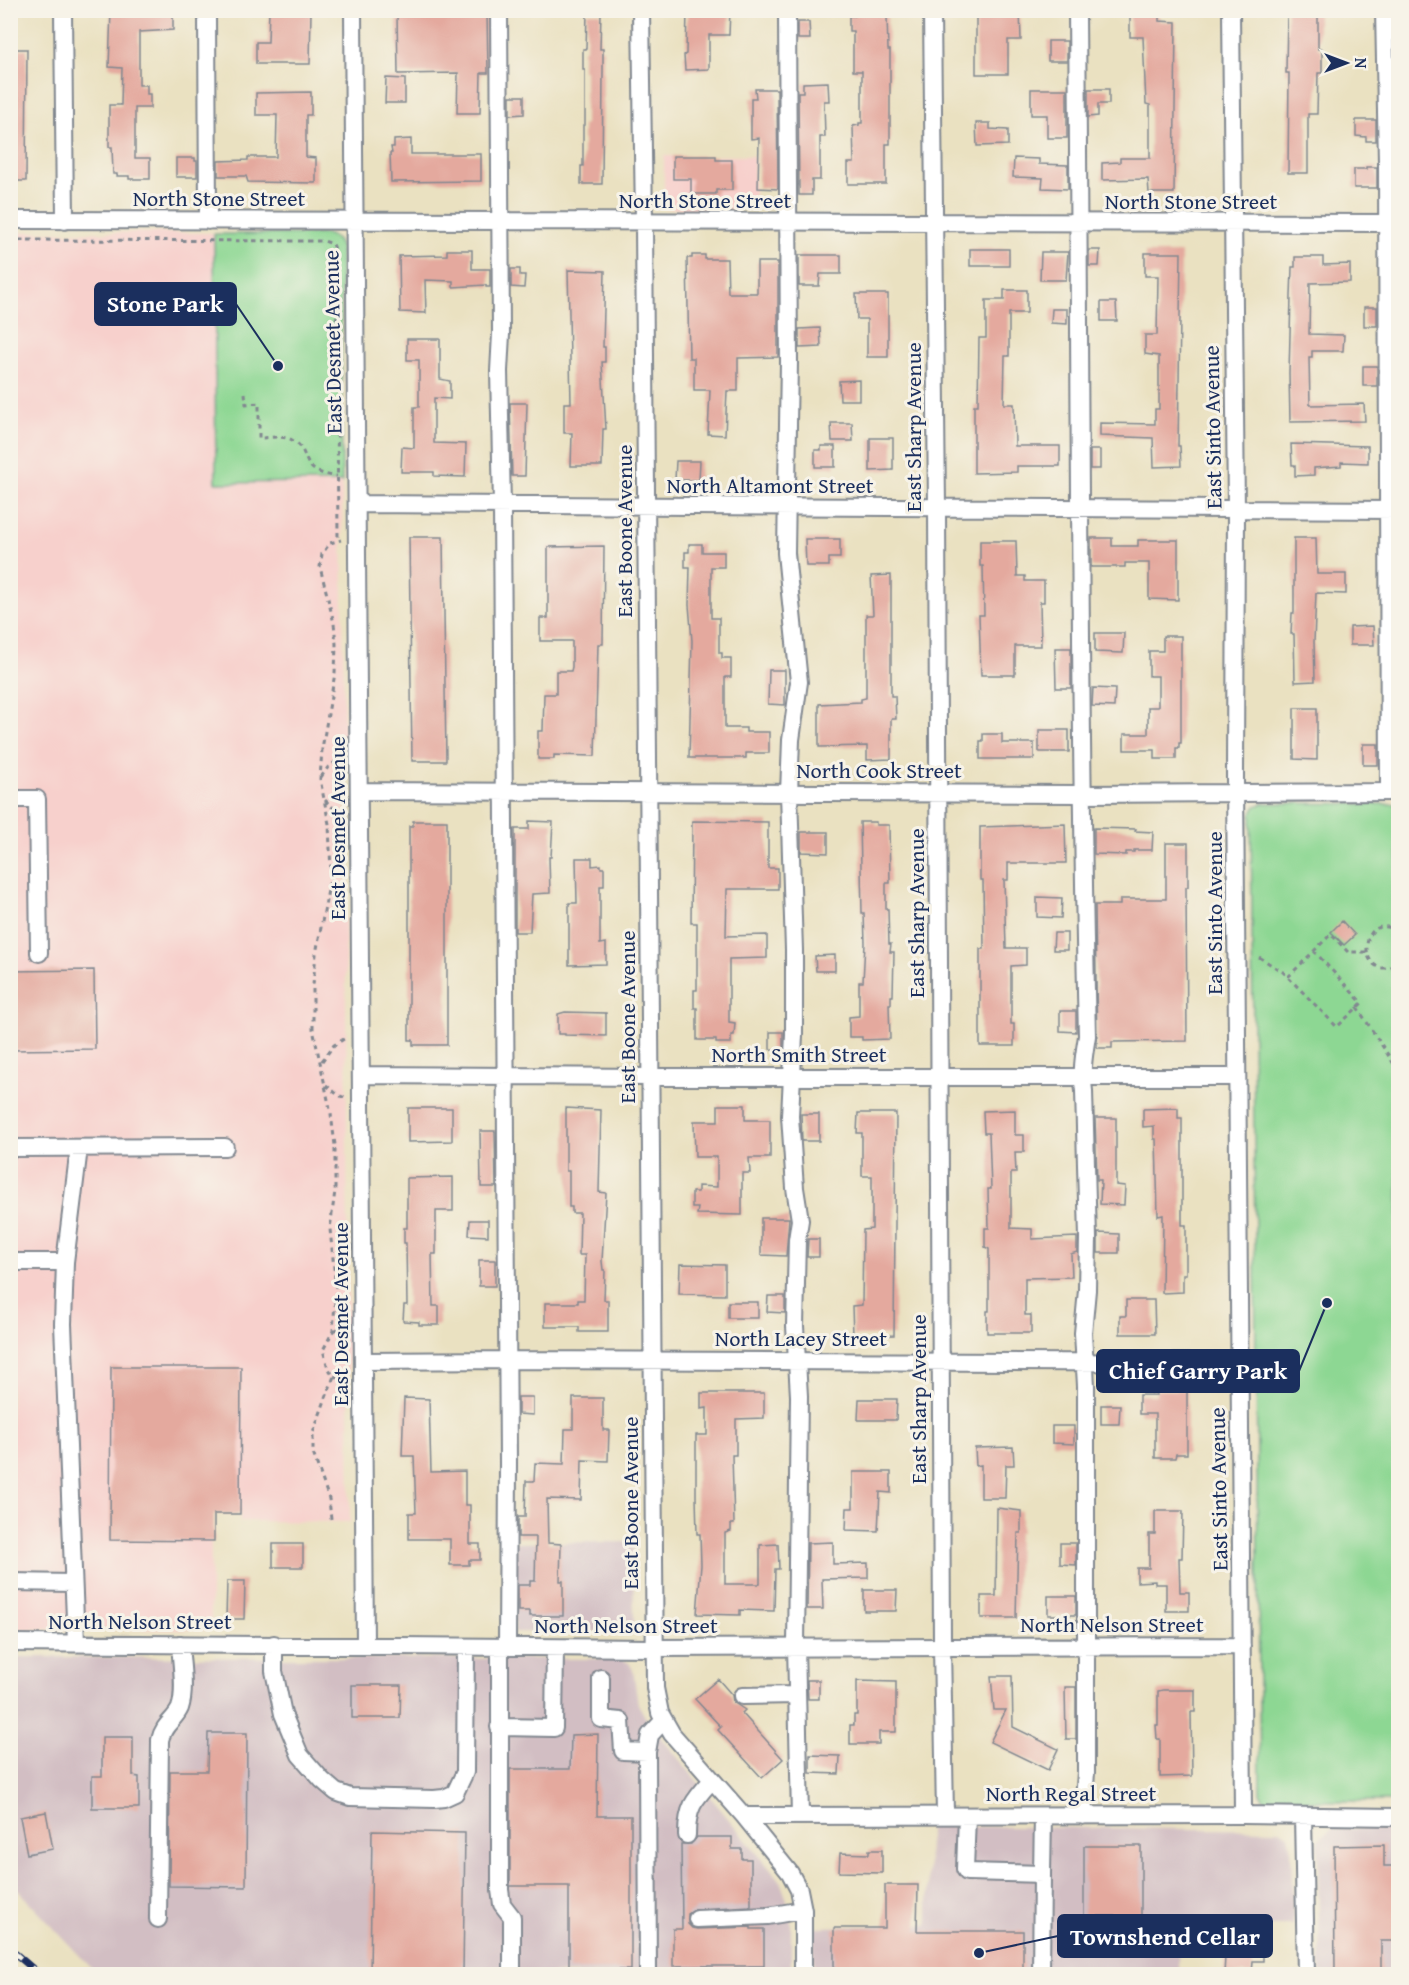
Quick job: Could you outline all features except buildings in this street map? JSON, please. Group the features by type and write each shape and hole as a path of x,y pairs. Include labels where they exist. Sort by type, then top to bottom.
{"street":[{"path":"63,10 64,220"},
{"path":"207,10 208,221"},
{"name":"East Desmet Avenue","path":"353,10 365,1644"},
{"path":"499,10 501,334 499,391 502,505 508,1463 499,1727 500,1890 502,1904 512,1917 512,1974"},
{"name":"East Boone Avenue","path":"641,10 645,223 655,1688 657,1702 672,1734 744,1816 790,1873 799,1890 802,1911 802,1974"},
{"path":"787,10 789,361 786,553 799,682 791,740 789,793 794,950 790,1116 791,1152 800,1220 796,1303 799,1396 796,1646 800,1816"},
{"name":"East Sharp Avenue","path":"932,10 945,1815"},
{"path":"1077,10 1079,508 1087,1036 1082,1076 1088,1238 1088,1290 1083,1333 1086,1386 1086,1772 1083,1816"},
{"name":"East Sinto Avenue","path":"1231,10 1243,1815"},
{"path":"1384,10 1393,223 1394,792"},
{"name":"North Stone Street","path":"10,220 1393,223"},
{"name":"North Altamont Street","path":"357,504 1393,510"},
{"name":"North Cook Street","path":"359,791 1082,794 1394,792"},
{"path":"10,799 37,799 39,953"},
{"name":"North Smith Street","path":"361,1075 1237,1077"},
{"path":"10,1148 225,1147"},
{"path":"76,1643 63,1324 65,1262 79,1148"},
{"path":"10,1262 65,1262"},
{"name":"North Lacey Street","path":"363,1361 1240,1363"},
{"path":"10,1582 73,1583"},
{"name":"North Nelson Street","path":"10,1643 365,1644 555,1648 1242,1646"},
{"path":"158,1919 160,1740 163,1728 180,1709 182,1698 180,1644"},
{"path":"274,1644 274,1671 283,1714 300,1755 322,1780 336,1792 350,1797 422,1799 444,1798 455,1792 465,1772 466,1647"},
{"path":"499,1727 554,1728 555,1648"},
{"path":"601,1678 601,1719 621,1721 622,1751 647,1752"},
{"path":"742,1696 797,1695"},
{"path":"648,1974 647,1752 650,1735 664,1720"},
{"path":"687,1835 687,1816 696,1798 712,1780"},
{"name":"North Regal Street","path":"744,1816 1398,1817"},
{"path":"967,1816 965,1869 967,1872 1042,1874"},
{"path":"1041,1974 1043,1816"},
{"path":"1303,1816 1306,1974"},
{"path":"696,1919 768,1916 802,1911"}],"path":[{"path":"10,240 324,241 333,244 336,252 338,540"},
{"path":"245,393 246,404 260,403 260,438 293,440 310,467 319,472 337,476"},
{"path":"332,1519 329,1499 313,1453 313,1433 334,1376 328,1368 323,1350 333,1331 336,1288 330,1229 335,1191 335,1145 332,1114 314,1029 316,954 332,874 329,824 320,779 322,749 335,673 336,644 334,623 320,567 322,554 330,543 338,540 358,540"},
{"path":"320,779 329,766 340,759 359,755"},
{"path":"324,799 340,813 360,817"},
{"path":"1398,931 1386,927 1374,931 1367,940 1366,952 1373,963 1379,967 1392,967 1398,964"},
{"path":"1288,977 1331,934 1348,952 1366,952"},
{"path":"1259,957 1268,961 1288,977 1337,1027 1362,1003 1314,951"},
{"path":"1357,1008 1394,1064"},
{"path":"321,1062 327,1053 344,1039 361,1036"},
{"path":"324,1084 338,1095 362,1102"}],"shaded area":[{"path":"664,156 754,156 754,209 664,209"},
{"path":"11,232 214,233 216,482 342,482 350,1522 240,1521 240,1514 214,1514 211,1541 211,1630 11,1629"},
{"path":"633,1542 634,1631 515,1632 515,1543"},
{"path":"11,1657 622,1659 629,1663 633,1670 638,1704 648,1722 780,1881 791,1920 791,1974 97,1974 11,1883"},
{"path":"929,1826 1280,1830 1288,1835 1291,1846 1293,1925 1179,1925 1178,1974 814,1974 814,1927 928,1925"},
{"path":"1398,1828 1398,1974 1320,1974 1318,1845 1320,1838 1331,1829"}],"green space":[{"path":"214,234 326,234 339,243 341,249 342,482 216,483"},
{"path":"1264,803 1398,804 1398,1801 1268,1801 1260,1793 1251,814 1256,806"}],"railway":[{"path":"10,1949 39,1974"}],"place":[{"name":"Stone Park","path":"278,366"},
{"name":"Chief Garry Park","path":"1327,1303"},
{"name":"Townshend Cellar","path":"979,1953"}]}
